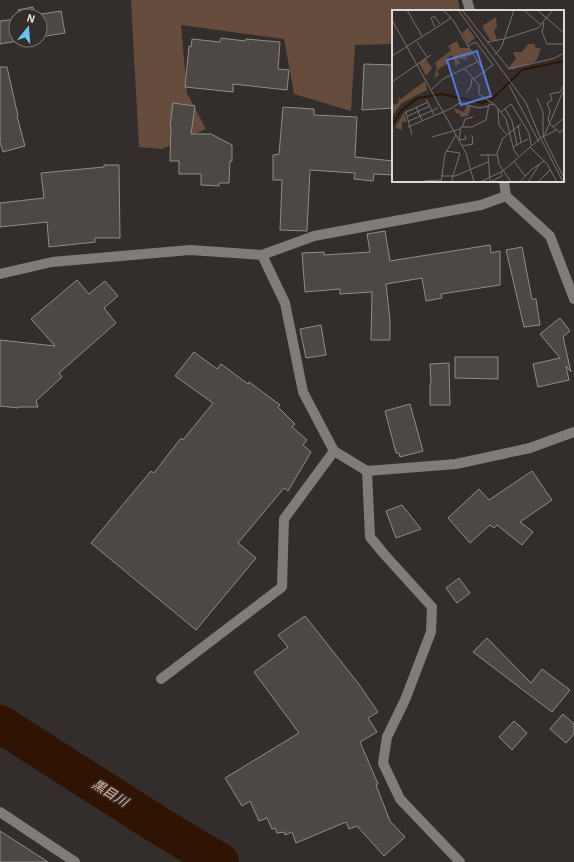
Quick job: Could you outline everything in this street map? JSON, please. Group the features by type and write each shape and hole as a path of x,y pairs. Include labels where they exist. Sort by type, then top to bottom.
{"street":[{"path":"467,0 470,10"},
{"path":"504,182 506,196 550,236 574,299"},
{"path":"0,274 52,262 190,250 262,255 314,236 481,205 506,196"},
{"path":"262,255 285,303 304,392 334,451 368,471 456,464 530,448 574,432"},
{"path":"161,678 282,587 284,519 334,451"},
{"path":"368,471 370,536 384,554 432,607 431,632 404,700 387,737 383,763 400,799 460,862"},
{"path":"0,812 75,862"}],"shaded area":[{"path":"131,0 458,0 460,10 392,10 392,44 355,45 351,111 294,94 284,39 181,25 187,93 206,129 162,149 139,147"}],"building":[{"path":"61,11 65,33 48,36 48,13"},
{"path":"8,20 8,43 0,44 0,21"},
{"path":"221,38 245,41 246,39 280,42 278,69 289,70 287,90 233,84 233,92 185,87 189,46 191,47 192,39 220,42"},
{"path":"364,64 392,65 392,108 362,110"},
{"path":"0,67 7,67 25,146 3,152 0,142"},
{"path":"173,103 195,106 191,134 211,134 232,145 232,161 230,161 229,183 219,183 219,186 201,185 201,174 179,174 179,161 170,161 170,126"},
{"path":"283,107 314,109 314,115 357,117 355,157 392,161 392,175 374,174 373,181 354,179 355,173 310,170 307,231 280,230 282,180 273,180 273,155 279,154"},
{"path":"104,165 119,165 120,238 95,238 95,242 49,247 47,222 0,227 0,203 44,198 41,173 104,167"},
{"path":"385,231 390,261 490,245 491,253 500,251 500,285 441,294 442,298 426,301 422,278 386,284 390,320 390,340 371,340 372,292 340,294 340,289 305,292 302,253 324,252 324,255 370,252 367,234"},
{"path":"522,247 532,299 536,299 540,325 524,327 506,250"},
{"path":"77,280 89,294 105,281 118,296 104,308 116,323 59,373 62,377 36,401 38,407 18,408 0,406 0,340 55,346 31,319"},
{"path":"560,318 570,331 563,337 571,372 566,366 569,380 538,387 533,364 560,358 540,334"},
{"path":"321,325 326,355 306,358 300,329"},
{"path":"194,352 217,369 221,364 280,405 278,407 295,424 292,427 307,440 303,445 311,452 288,491 284,488 238,543 256,558 196,630 91,543 151,471 154,473 181,438 183,440 213,403 175,376"},
{"path":"455,357 498,357 498,379 455,378"},
{"path":"449,363 450,405 430,405 430,364"},
{"path":"410,404 423,451 400,457 399,453 396,453 385,411"},
{"path":"532,471 552,500 520,522 533,532 522,545 497,525 494,528 490,525 470,543 448,518 479,489 489,500"},
{"path":"402,505 421,529 396,538 386,511"},
{"path":"459,578 470,593 457,603 446,588"},
{"path":"305,616 358,683 378,712 368,718 377,732 360,742 378,784 376,785 390,821 405,837 384,856 357,826 349,829 346,822 296,843 292,832 285,835 284,832 277,833 275,828 272,829 267,818 259,821 250,801 242,806 225,778 299,733 254,672 288,647 278,635"},
{"path":"487,638 531,683 542,669 570,690 552,712 473,652"},
{"path":"563,714 574,724 574,734 566,743 550,729"},
{"path":"514,721 527,733 512,750 499,737"},
{"path":"0,831 48,862 0,862"}],"waterway":[{"name":"黒目川","path":"0,724 158,825 220,862"}]}
